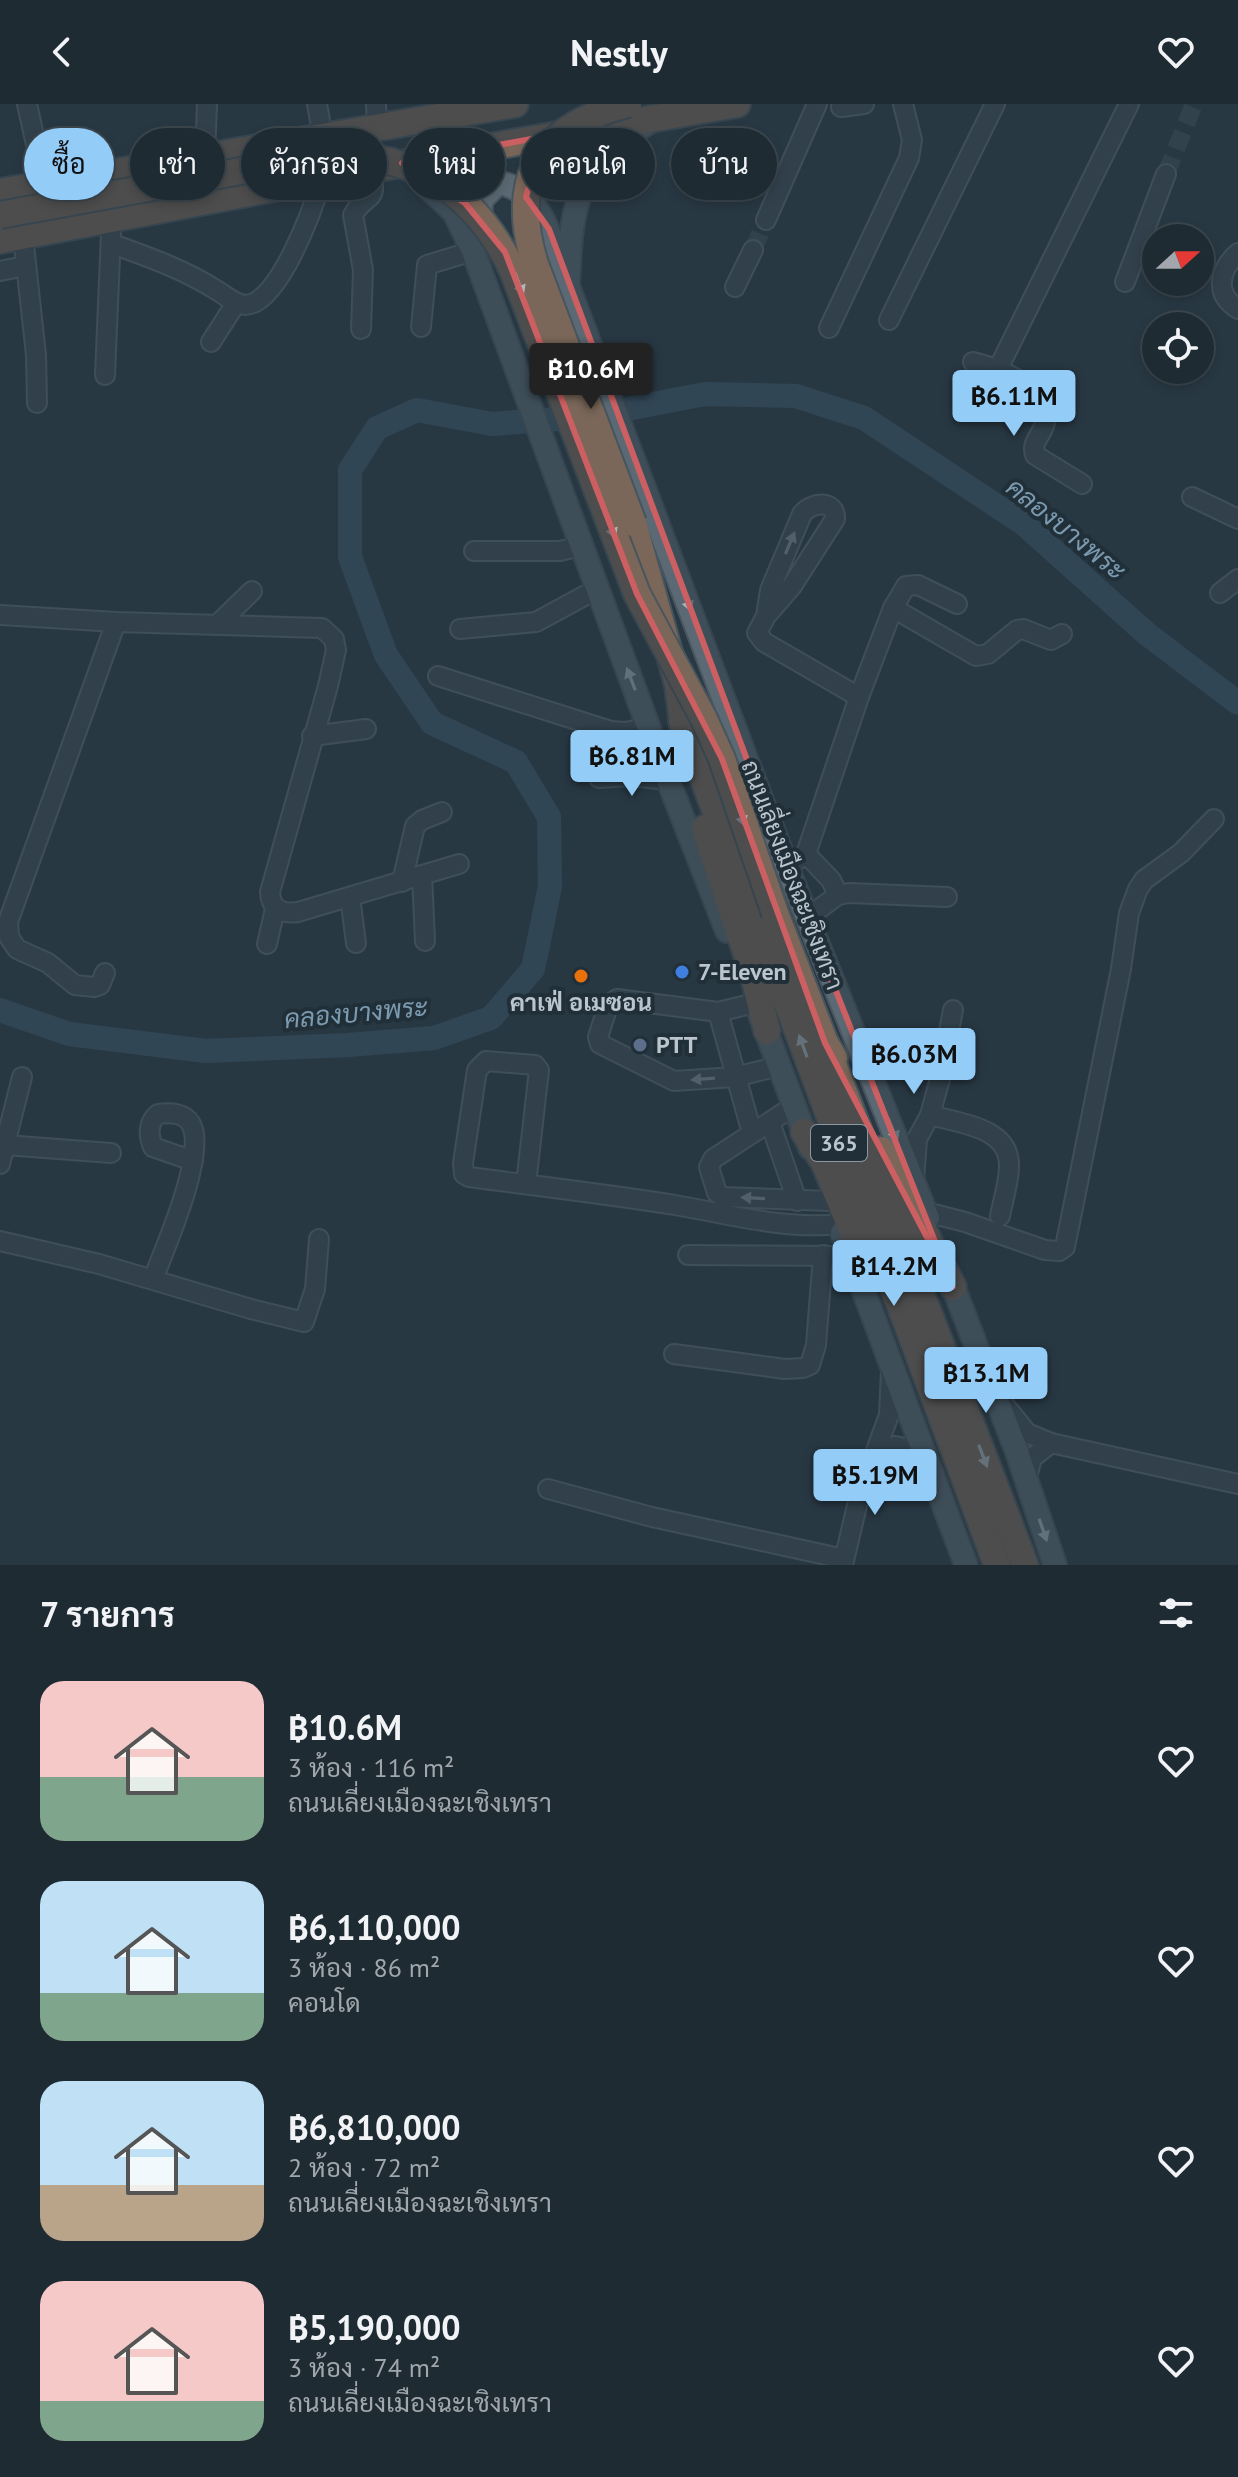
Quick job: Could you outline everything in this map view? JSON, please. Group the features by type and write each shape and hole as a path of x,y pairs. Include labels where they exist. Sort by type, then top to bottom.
{"highway":[{"path":"346,128 377,116 454,114 514,104"},
{"path":"514,104 505,116 504,126 510,138 517,142"},
{"path":"628,104 589,117 552,143 535,166 526,194 529,244 633,523 678,685 682,721 710,847 754,976 767,1031"},
{"path":"505,144 737,104"},
{"path":"454,114 464,119 471,128"},
{"path":"0,215 345,154 376,156 408,165 435,179 485,223 513,271 637,594 722,759 775,913 825,1043 953,1287"},
{"path":"0,192 24,188"},
{"path":"11,238 111,231 241,198"},
{"name":"ถนนเลี่ยงเมืองฉะเชิงเทรา","path":"682,721 996,1565"},
{"name":"365","path":"825,1043 1025,1565"},
{"path":"804,1132 824,1162 996,1565"}],"main road":[{"name":"ถนนเลี่ยงเมืองฉะเชิงเทรา","path":"656,116 608,152 584,184 574,214 568,286 787,867 926,1212 1055,1565"},
{"name":"365","path":"387,171 416,180 445,202 454,212 473,251 668,780 767,1031 924,1460 966,1565"},
{"path":"489,298 479,213 481,200 498,183 512,184 533,205 549,229 568,286"}],"street":[{"path":"27,104 32,128"},
{"path":"206,128 207,104"},
{"path":"317,104 321,128"},
{"path":"766,220 817,104"},
{"path":"841,107 864,104"},
{"path":"829,328 909,158 912,140 903,104"},
{"path":"889,320 995,104"},
{"path":"998,369 1129,104"},
{"path":"1154,224 1166,174"},
{"path":"105,375 111,231 196,277 236,303 253,303 271,290 304,230 316,200"},
{"path":"361,329 363,270 353,215 366,200"},
{"path":"11,238 25,266 36,355 37,403"},
{"path":"735,287 753,250"},
{"path":"421,327 427,265 473,251"},
{"path":"1238,253 1230,260 1220,278 1221,292 1230,305 1238,309"},
{"path":"1125,282 1142,258"},
{"path":"0,271 25,266"},
{"path":"211,342 236,303"},
{"path":"973,362 998,369 1024,383 1047,411 1044,428 1034,444 1035,455 1082,484"},
{"path":"1192,497 1238,519"},
{"path":"766,616 770,590 802,514 812,505 832,507 835,519 792,586 758,628 759,637 859,697"},
{"path":"474,551 560,551 581,546"},
{"path":"1220,593 1238,579"},
{"path":"787,867 806,854 859,697 893,608 906,586 918,585 957,604"},
{"path":"460,629 536,622 597,589"},
{"path":"218,624 252,591"},
{"path":"893,608 976,656 988,654 1017,630 1023,629 1051,640 1062,634"},
{"path":"0,615 116,622 312,626 329,631 336,650 270,892 271,902 275,909 287,913 298,912 459,864"},
{"path":"105,973 100,985 75,985 48,963 17,949 9,937 8,922 116,622"},
{"path":"438,676 611,731 626,732 649,727"},
{"path":"312,736 366,729"},
{"path":"599,778 630,776 668,780"},
{"path":"402,882 415,826 442,812"},
{"path":"926,1212 1045,1250 1059,1251 1065,1247 1121,969 1129,913 1144,880 1181,853 1214,819"},
{"path":"806,854 831,880 838,895"},
{"path":"422,875 425,941"},
{"path":"807,918 838,895 862,893 947,897"},
{"path":"350,897 356,943"},
{"path":"267,944 275,909"},
{"path":"755,1003 718,1012 617,999 608,1006 598,1037 600,1044 674,1081 735,1077 779,1066"},
{"path":"914,1184 917,1139 930,1115 953,1010"},
{"path":"718,1012 752,1133"},
{"path":"526,1184 539,1070 535,1065 486,1061 477,1070 464,1174 526,1184 818,1227 839,1224"},
{"path":"0,1164 22,1077"},
{"path":"794,1106 713,1159 709,1167 717,1193 723,1197 830,1201"},
{"path":"930,1115 985,1131 1001,1140 1008,1152 1009,1167 1000,1216"},
{"path":"770,1122 797,1201"},
{"path":"5,1145 111,1153"},
{"path":"153,1279 193,1161"},
{"path":"0,1241 153,1279 304,1322 315,1289 319,1239"},
{"path":"688,1255 850,1256"},
{"path":"674,1354 785,1369 810,1365 816,1345 823,1255"},
{"path":"972,1338 991,1380 1027,1433 1051,1443 1238,1484"},
{"path":"548,1489 843,1562 870,1460 889,1415 892,1367"},
{"path":"1026,1481 1032,1458 1051,1443"},
{"path":"870,1460 895,1446 905,1448 924,1460"}],"highlighted area":[{"path":"563,133 535,166 526,197 549,229 787,867 953,1287 825,1043 722,759 637,594 505,252 465,203 402,163"}],"waterway":[{"name":"คลองบางพระ","path":"0,1010 69,1034 206,1051 348,1045 434,1038 491,1018 533,969 550,886 549,817 516,762 432,723 386,655 350,557 350,470 377,428 417,410 492,424 585,417 705,394 796,396 864,418 1024,524 1147,634 1238,703"}],"tunnel":[{"path":"1166,174 1194,104"},
{"path":"753,250 766,220"}],"place":[{"name":"7-Eleven","path":"682,972"},
{"name":"คาเฟ่ อเมซอน","path":"581,976"},
{"name":"PTT","path":"640,1045"}]}
